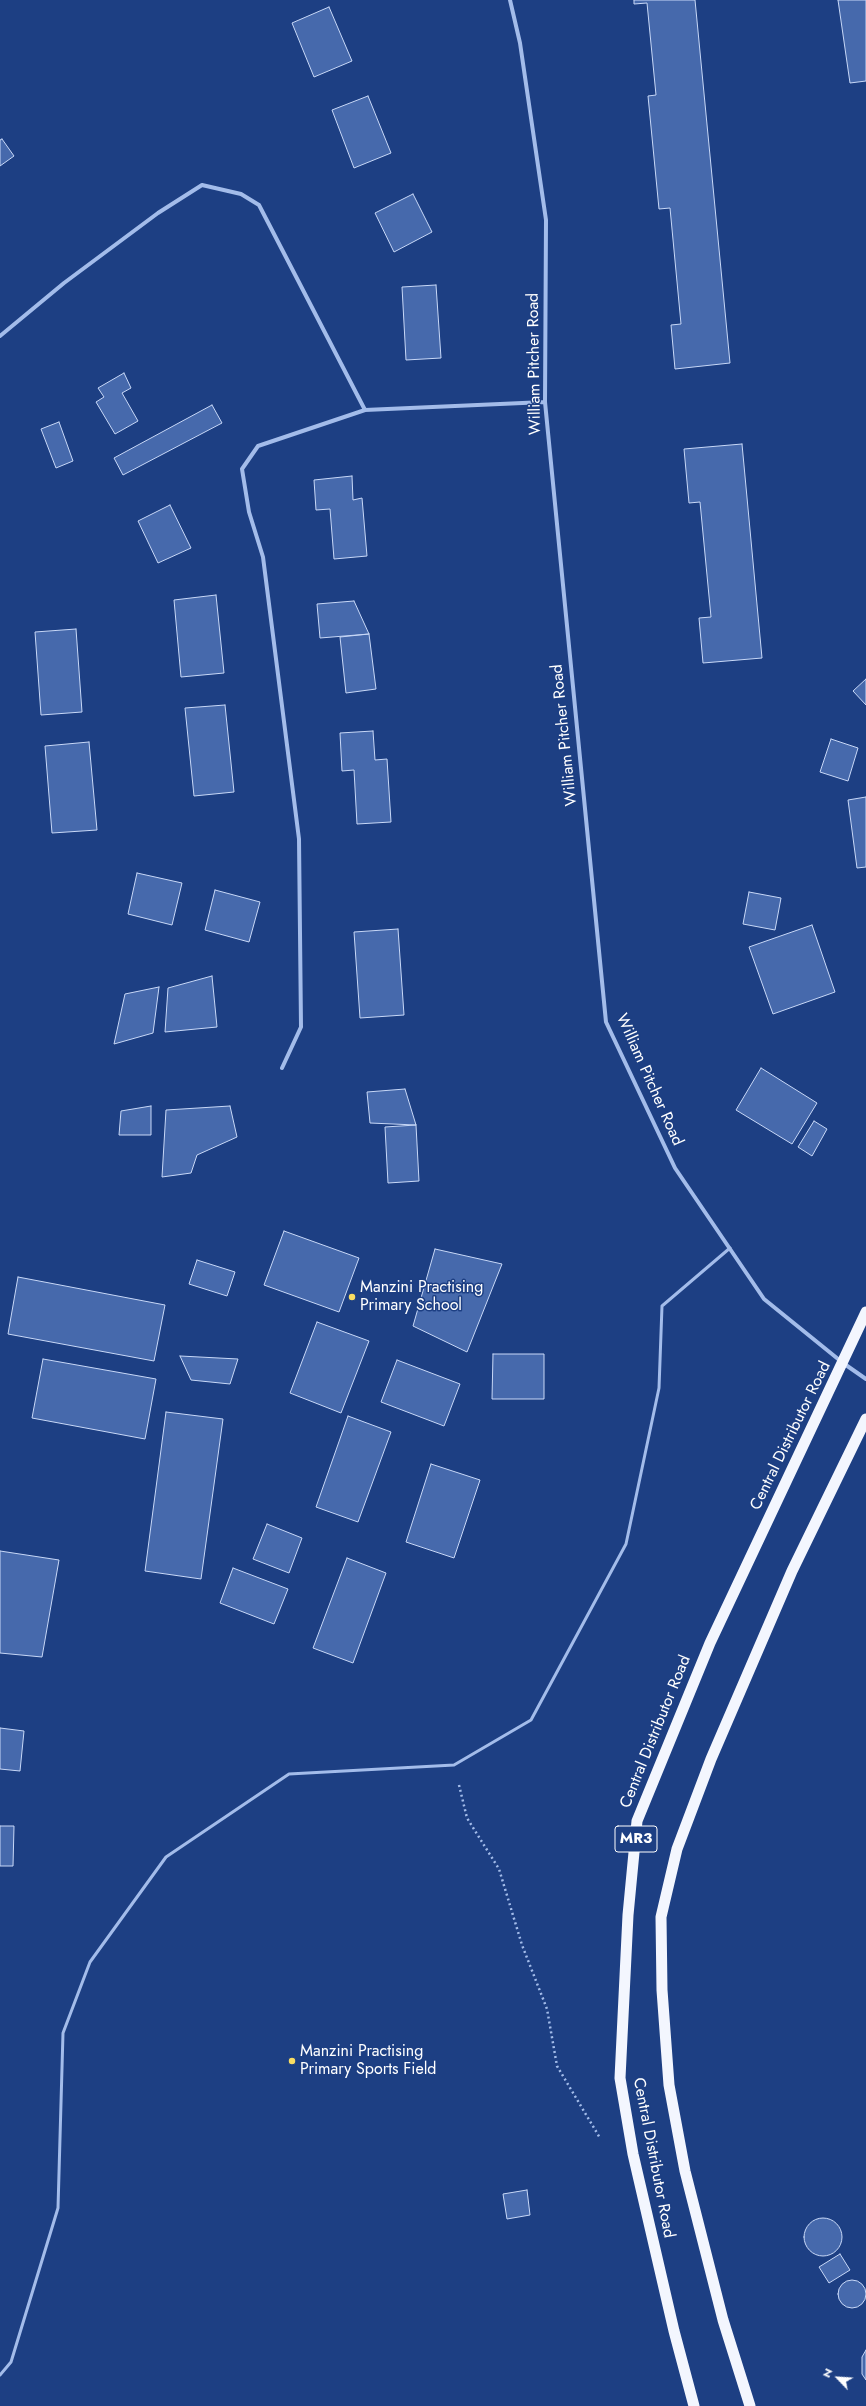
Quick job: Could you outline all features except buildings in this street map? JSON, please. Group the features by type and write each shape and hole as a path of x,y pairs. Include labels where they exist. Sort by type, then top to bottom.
{"highway":[{"name":"Central Distributor Road","path":"694,2406 674,2331 633,2154 620,2078 628,1915 638,1821 710,1643 866,1312"},
{"name":"Central Distributor Road","path":"750,2406 723,2320 685,2171 678,2135 669,2085 662,1990 661,1917 677,1849 711,1759 792,1571 866,1419"}],"street":[{"name":"William Pitcher Road","path":"510,0 520,43 546,220 545,402 606,1022 676,1168 764,1299 843,1363 866,1378"},
{"path":"0,336 64,283 158,213 202,185 241,194 259,205 365,410"},
{"path":"282,1068 301,1027 299,839 263,557 249,512 242,469 258,446 365,410 545,402"}],"lane":[{"path":"0,2375 11,2362 58,2208 63,2033 90,1962 166,1857 289,1774 454,1765 531,1720 626,1544 659,1388 662,1306 730,1248"}],"path":[{"path":"454,1765 468,1818 499,1870 522,1945 547,2009 557,2066 600,2138"}],"place":[{"name":"Manzini Practising Primary School","path":"352,1297"},
{"name":"Manzini Practising Primary Sports Field","path":"292,2061"}]}
